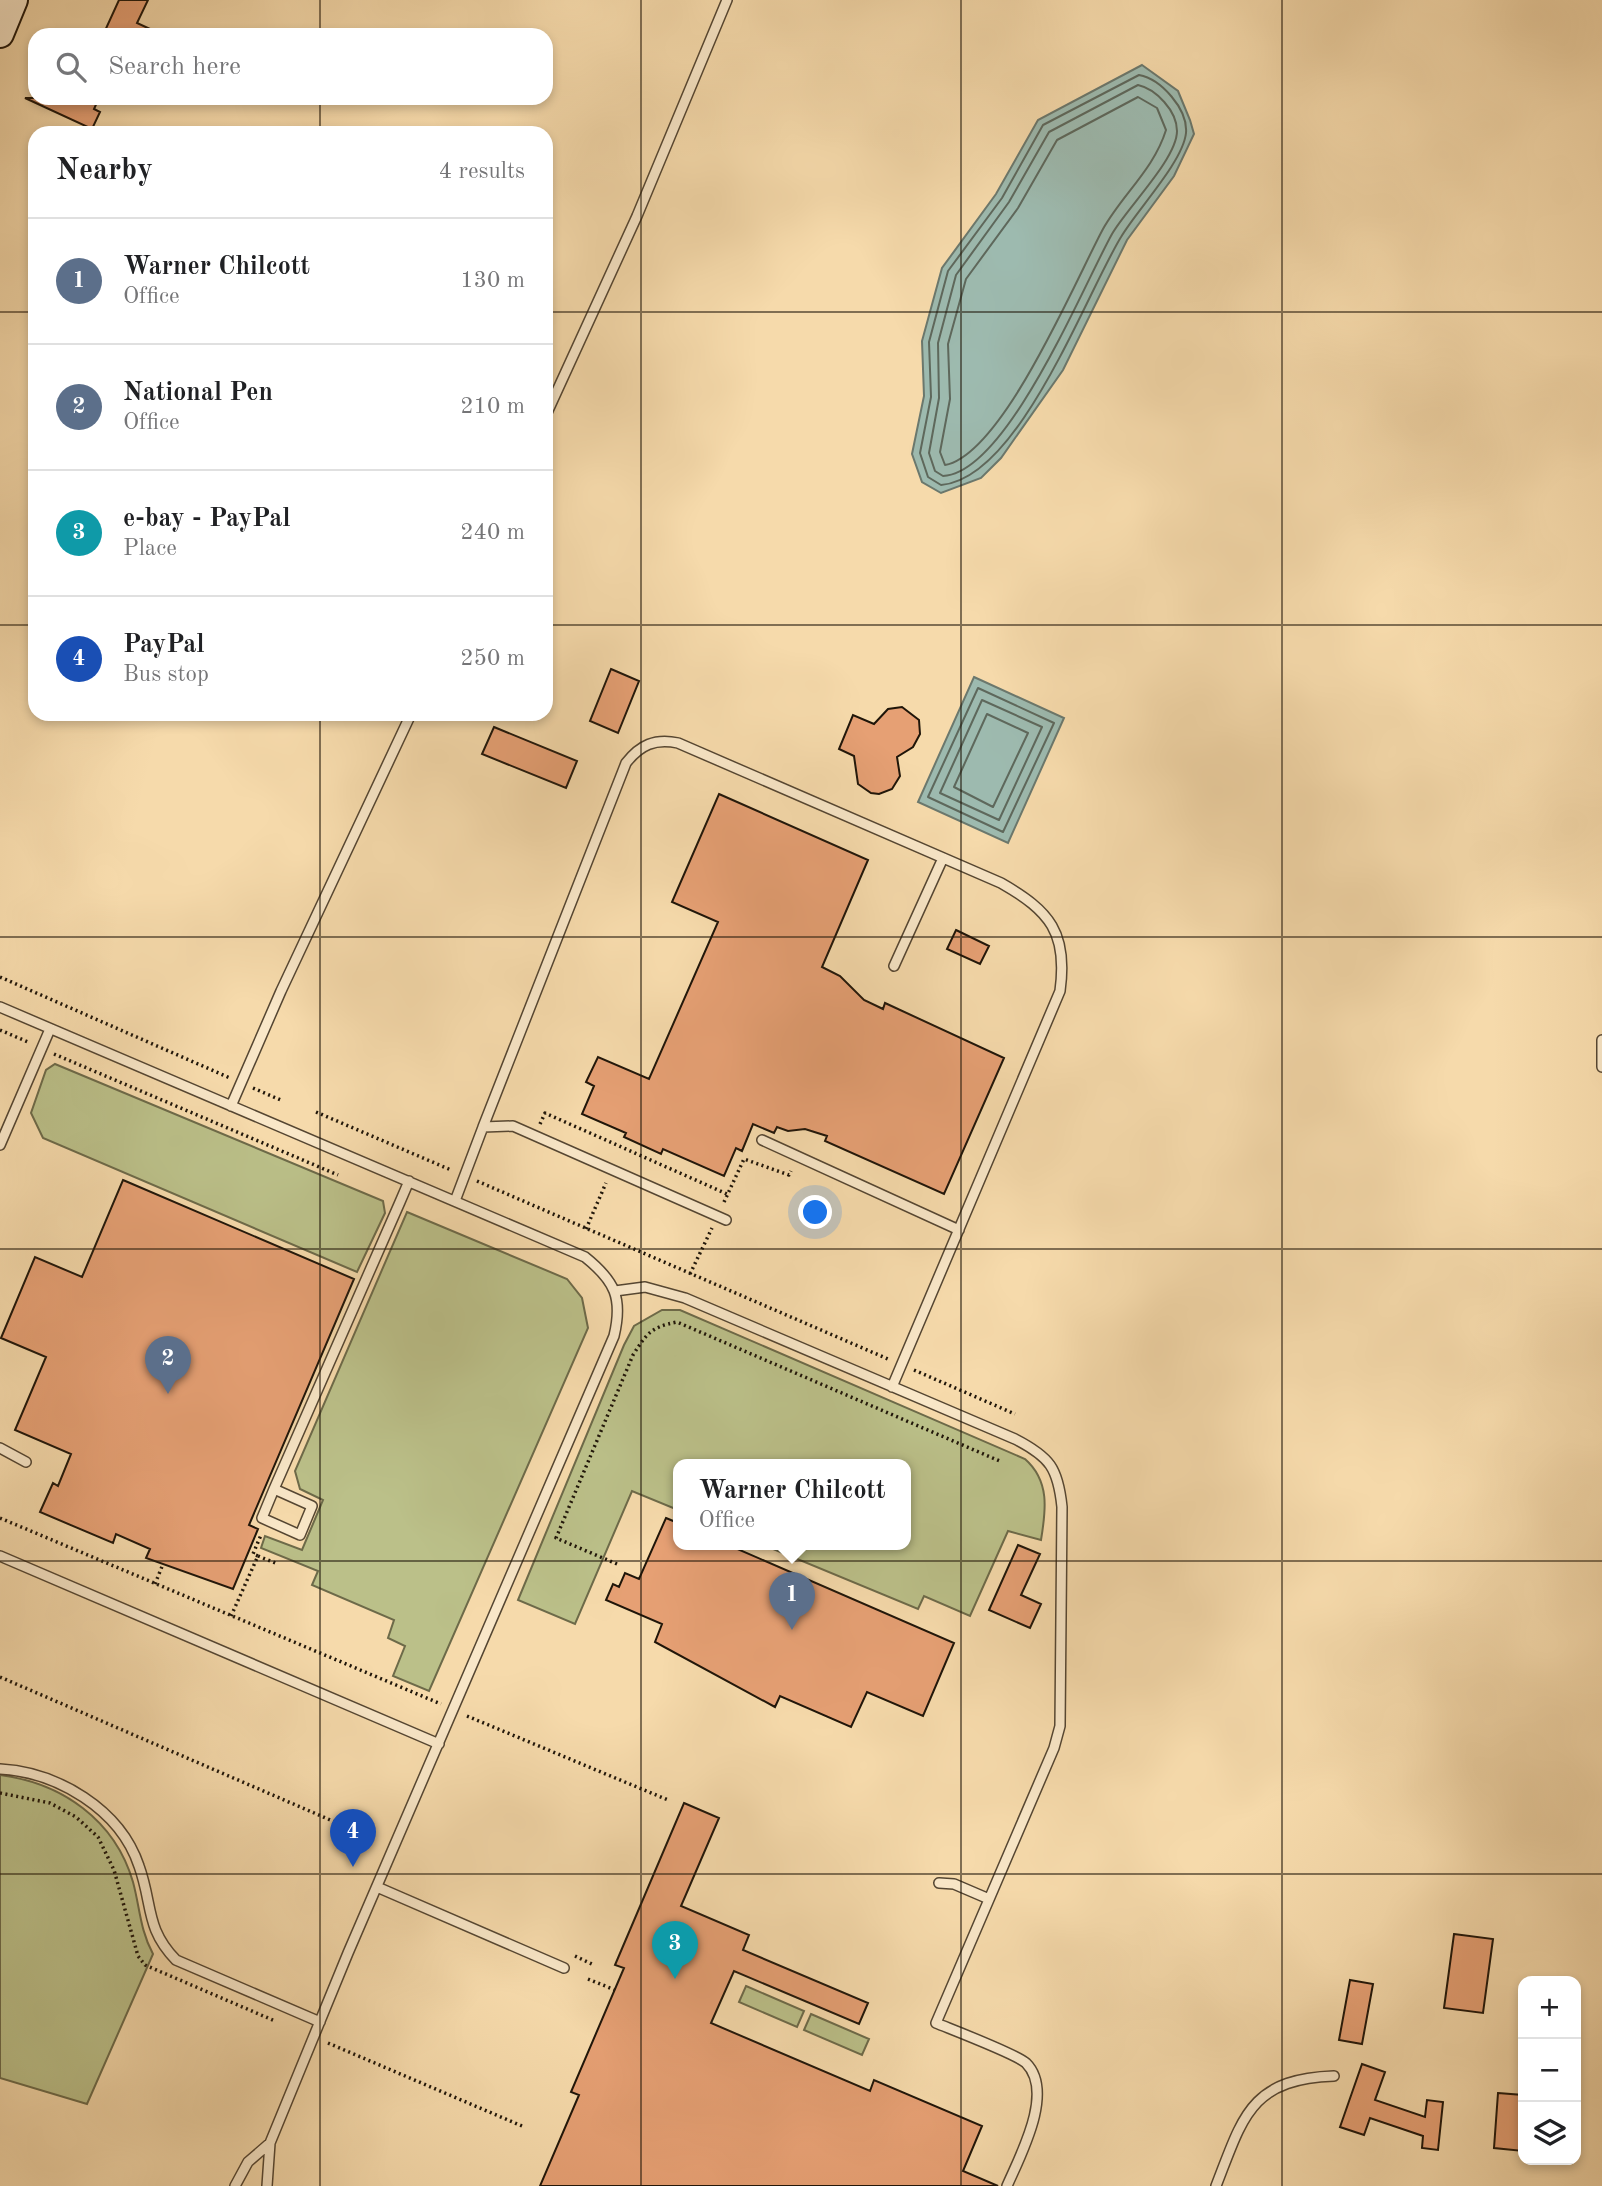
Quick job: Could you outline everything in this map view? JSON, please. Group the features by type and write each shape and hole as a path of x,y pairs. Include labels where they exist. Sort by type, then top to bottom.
{"main road":[{"path":"0,34 14,0"}],"lane":[{"path":"553,400 637,216 727,0"},
{"path":"231,1106 408,721"},
{"path":"454,1201 626,763 635,751 648,743 665,740 678,743 1001,883 1034,902 1060,939 1063,953 1060,990 892,1387"},
{"path":"894,966 943,858"},
{"path":"0,1007 584,1256 605,1273 615,1291 620,1312 614,1336 270,2143 267,2186"},
{"path":"0,1145 50,1029"},
{"path":"1602,1041 1602,1067"},
{"path":"483,1127 513,1126 722,1218"},
{"path":"762,1140 958,1230"},
{"path":"274,1489 312,1506 300,1535 262,1518 274,1489 409,1181"},
{"path":"615,1291 645,1287 685,1298 1039,1451 1054,1468 1060,1483 1060,1726 1054,1748 936,2023 1025,2062 1034,2078 1037,2102 1032,2126 1007,2186"},
{"path":"0,1448 26,1462"},
{"path":"0,1556 439,1744"},
{"path":"0,1769 34,1773 63,1784 104,1814 139,1864 155,1932 160,1943 176,1960 320,2022"},
{"path":"939,1883 954,1884 989,1899"},
{"path":"377,1887 564,1968"},
{"path":"1216,2186 1241,2122 1264,2094 1299,2077 1334,2076"},
{"path":"235,2186 248,2162 270,2143"}],"path":[{"path":"0,977 283,1101"},
{"path":"0,1030 338,1175"},
{"path":"316,1112 1015,1414"},
{"path":"536,1136 545,1113 727,1194"},
{"path":"586,1229 621,1147"},
{"path":"691,1274 722,1218 727,1194 744,1159 789,1175 797,1157"},
{"path":"617,1564 556,1538 632,1355 650,1330 666,1324 677,1322 1002,1462"},
{"path":"0,1518 668,1800"},
{"path":"268,1520 253,1554 278,1564"},
{"path":"231,1616 258,1556"},
{"path":"155,1584 163,1564"},
{"path":"0,1677 372,1838"},
{"path":"588,1979 615,1990"}],"green space":[{"path":"55,1064 383,1201 385,1213 357,1272 43,1138 31,1113 46,1070"},
{"path":"407,1212 567,1279 582,1298 588,1328 429,1691 393,1676 405,1646 388,1638 394,1620 312,1585 318,1571 261,1548 265,1536 302,1550 323,1500 300,1489 295,1471"},
{"path":"662,1310 680,1310 1025,1459 1039,1477 1044,1496 1041,1540 1008,1531 970,1616 924,1596 918,1609 775,1550 911,1550 911,1459 673,1459 673,1508 632,1491 575,1624 518,1600 634,1326"},
{"path":"0,1775 23,1779 65,1796 99,1823 125,1860 133,1882 145,1936 153,1954 87,2104 0,2078"},
{"path":"746,1986 804,2011 797,2027 739,2002"},
{"path":"811,2014 869,2039 862,2055 804,2030"}],"water":[{"path":"1142,65 1178,91 1194,134 1174,176 1127,240 1063,370 1001,458 981,478 941,493 922,482 912,454 924,396 922,341 942,268 996,194 1038,120"},
{"path":"974,677 1064,718 1008,843 918,802"}],"building":[{"path":"119,0 148,0 137,23 148,28 106,28"},
{"path":"40,105 96,105 94,109 100,112 93,126 86,126"},
{"path":"611,669 639,681 618,733 590,721"},
{"path":"902,707 919,720 920,734 913,747 897,757 900,776 892,789 879,794 871,793 858,784 854,756 839,749 853,715 874,724 888,709"},
{"path":"494,727 577,761 566,788 482,754"},
{"path":"719,794 868,860 822,967 840,976 864,1000 883,1009 885,1003 1004,1058 944,1194 825,1141 827,1136 805,1129 788,1131 777,1127 774,1133 753,1124 742,1151 736,1148 724,1176 663,1149 661,1154 624,1137 626,1133 582,1114 594,1086 586,1082 598,1057 649,1079 718,922 672,902"},
{"path":"956,930 989,946 980,964 947,949"},
{"path":"123,1180 354,1279 249,1525 258,1529 233,1589 146,1558 150,1549 116,1534 113,1543 40,1512 53,1483 58,1486 71,1454 15,1430 46,1357 1,1338 35,1257 82,1277"},
{"path":"666,1518 673,1521 673,1550 740,1550 954,1643 923,1716 867,1692 851,1727 780,1696 775,1707 655,1642 662,1624 606,1600 613,1584 619,1587 625,1573 639,1579"},
{"path":"1018,1545 1040,1554 1021,1595 1041,1604 1030,1628 989,1610"},
{"path":"684,1803 719,1818 681,1906 749,1935 743,1950 868,2003 859,2024 734,1971 711,2023 870,2091 874,2080 982,2126 963,2171 998,2186 540,2186 579,2095 571,2092 624,1968 615,1965"},
{"path":"1454,1934 1493,1939 1483,2013 1444,2008"},
{"path":"1350,1980 1373,1984 1362,2044 1339,2040"},
{"path":"1362,2064 1385,2072 1375,2100 1425,2117 1427,2100 1443,2102 1438,2150 1422,2148 1423,2136 1370,2118 1364,2135 1340,2127"},
{"path":"1498,2093 1518,2095 1518,2150 1494,2148"}],"place":[{"name":"National Pen","path":"168,1394"},
{"name":"Warner Chilcott","path":"792,1630"},
{"name":"PayPal","path":"353,1867"},
{"name":"e-bay - PayPal","path":"675,1979"}]}
